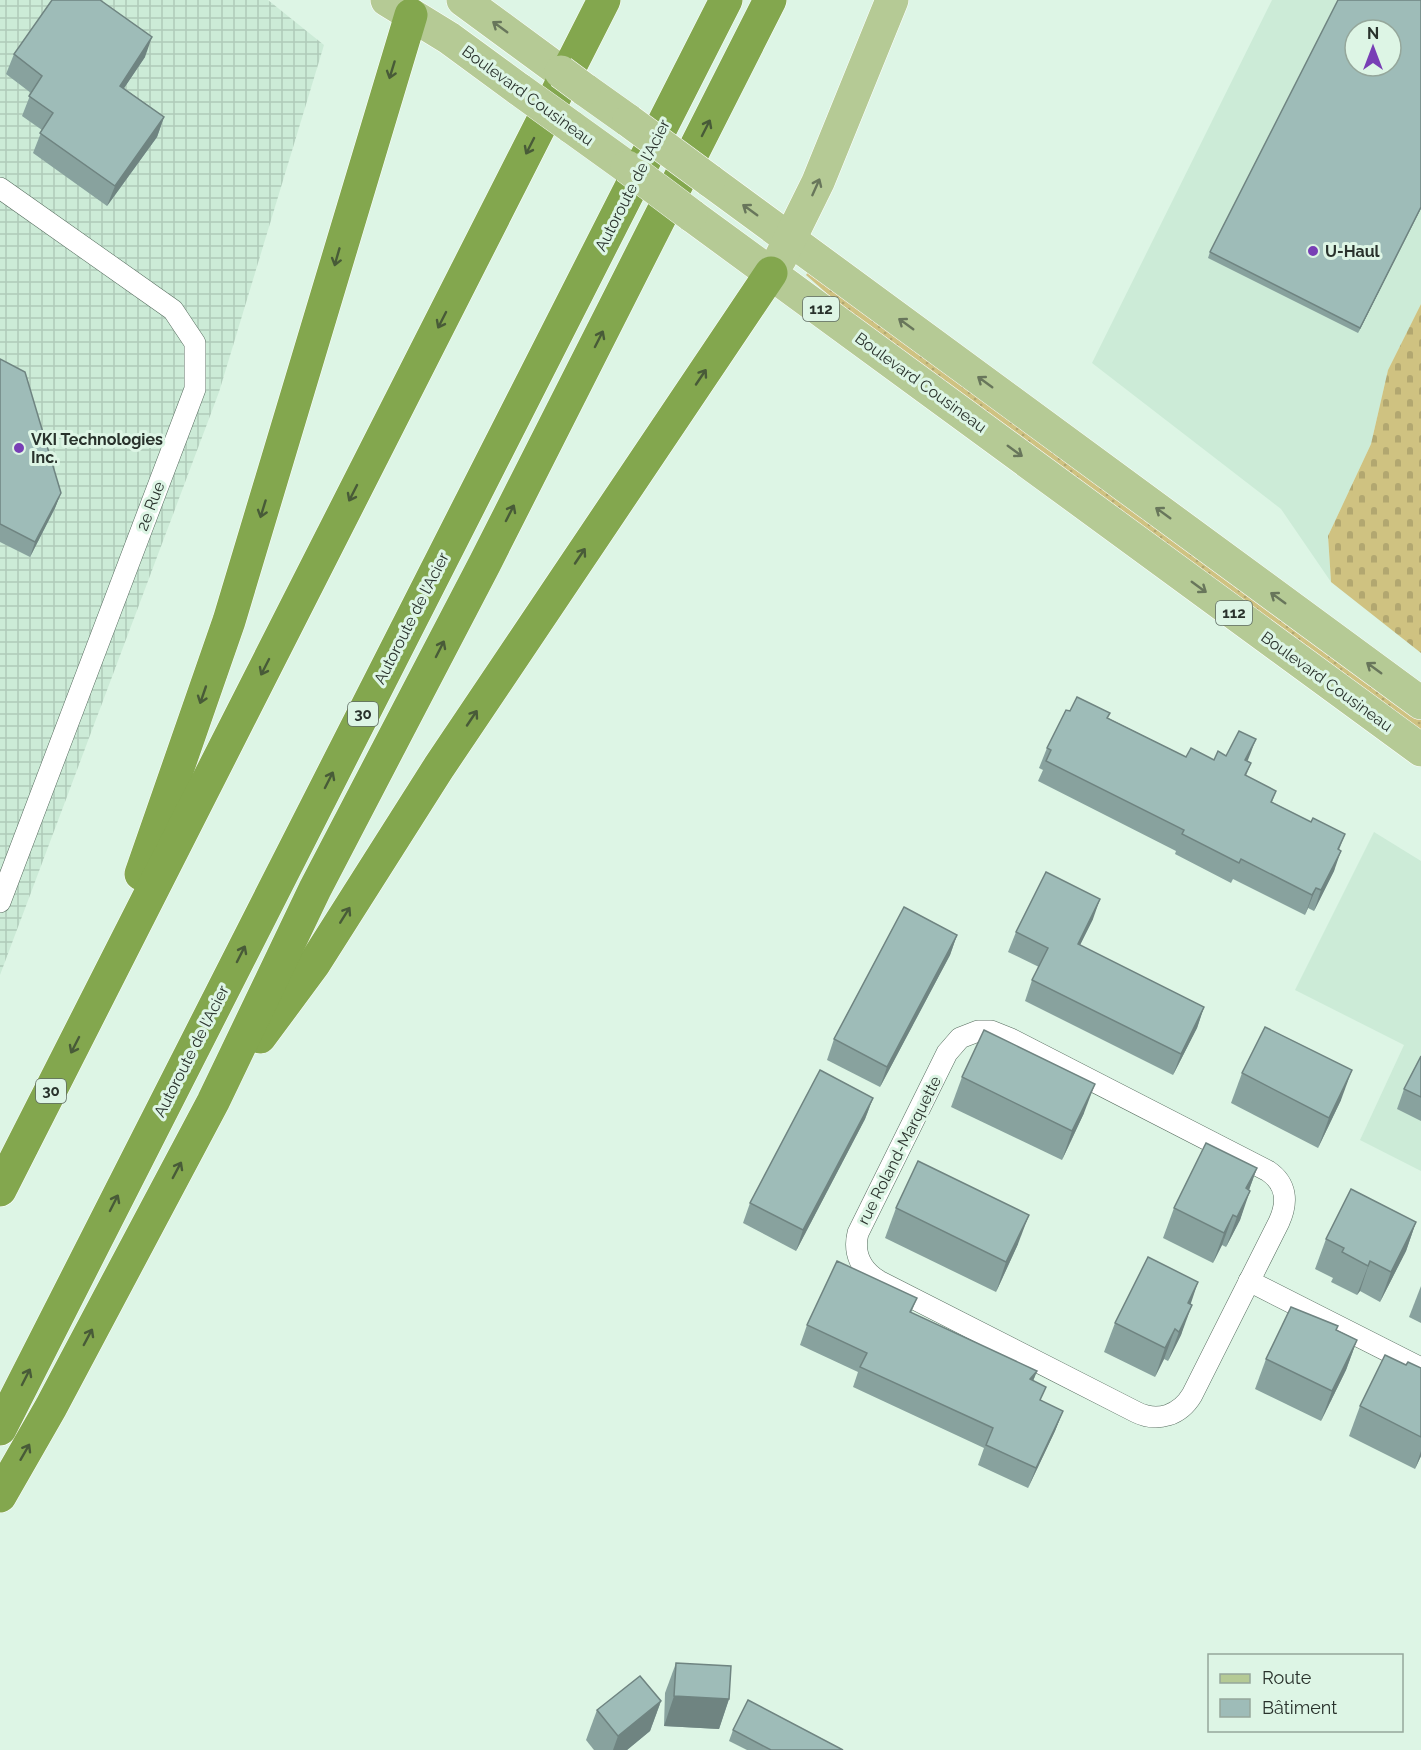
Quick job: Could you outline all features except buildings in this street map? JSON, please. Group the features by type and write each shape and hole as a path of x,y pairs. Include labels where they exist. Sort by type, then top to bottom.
{"highway":[{"name":"30","path":"0,1190 604,0"},
{"name":"Autoroute de l'Acier","path":"0,1429 726,0"},
{"path":"0,1496 56,1397 213,1102 315,889 404,720 770,0"},
{"path":"101,993 229,621 405,5"},
{"path":"213,1102 314,964 439,767 771,273"}],"main road":[{"name":"112","path":"463,0 1421,702"},
{"path":"771,273 791,240 818,182 892,0"},
{"name":"Boulevard Cousineau","path":"405,5 1421,750"}],"street":[{"name":"2e Rue","path":"0,188 172,310 195,343 195,389 0,902"},
{"name":"rue Roland-Marquette","path":"991,1031 1268,1171 1277,1178 1285,1193 1284,1209 1249,1281 1189,1401 1168,1416 1148,1417 873,1277 860,1263 857,1239 951,1048 972,1032 991,1031"},
{"path":"1249,1281 1421,1368"}],"shaded area":[{"path":"0,0 268,0 324,45 219,392 0,975"},
{"path":"1272,0 1421,0 1421,304 1388,370 1371,444 1328,536 1331,582 1281,509 1092,363"},
{"path":"1374,832 1421,861 1421,1171 1360,1140 1404,1045 1295,990"}],"green space":[{"path":"809,271 1421,717 1421,734 848,312 806,275"},
{"path":"1421,304 1421,653 1331,582 1328,536 1371,444 1388,370"}],"place":[{"name":"U-Haul","path":"1313,251"},
{"name":"VKI Technologies Inc.","path":"19,448"}]}
